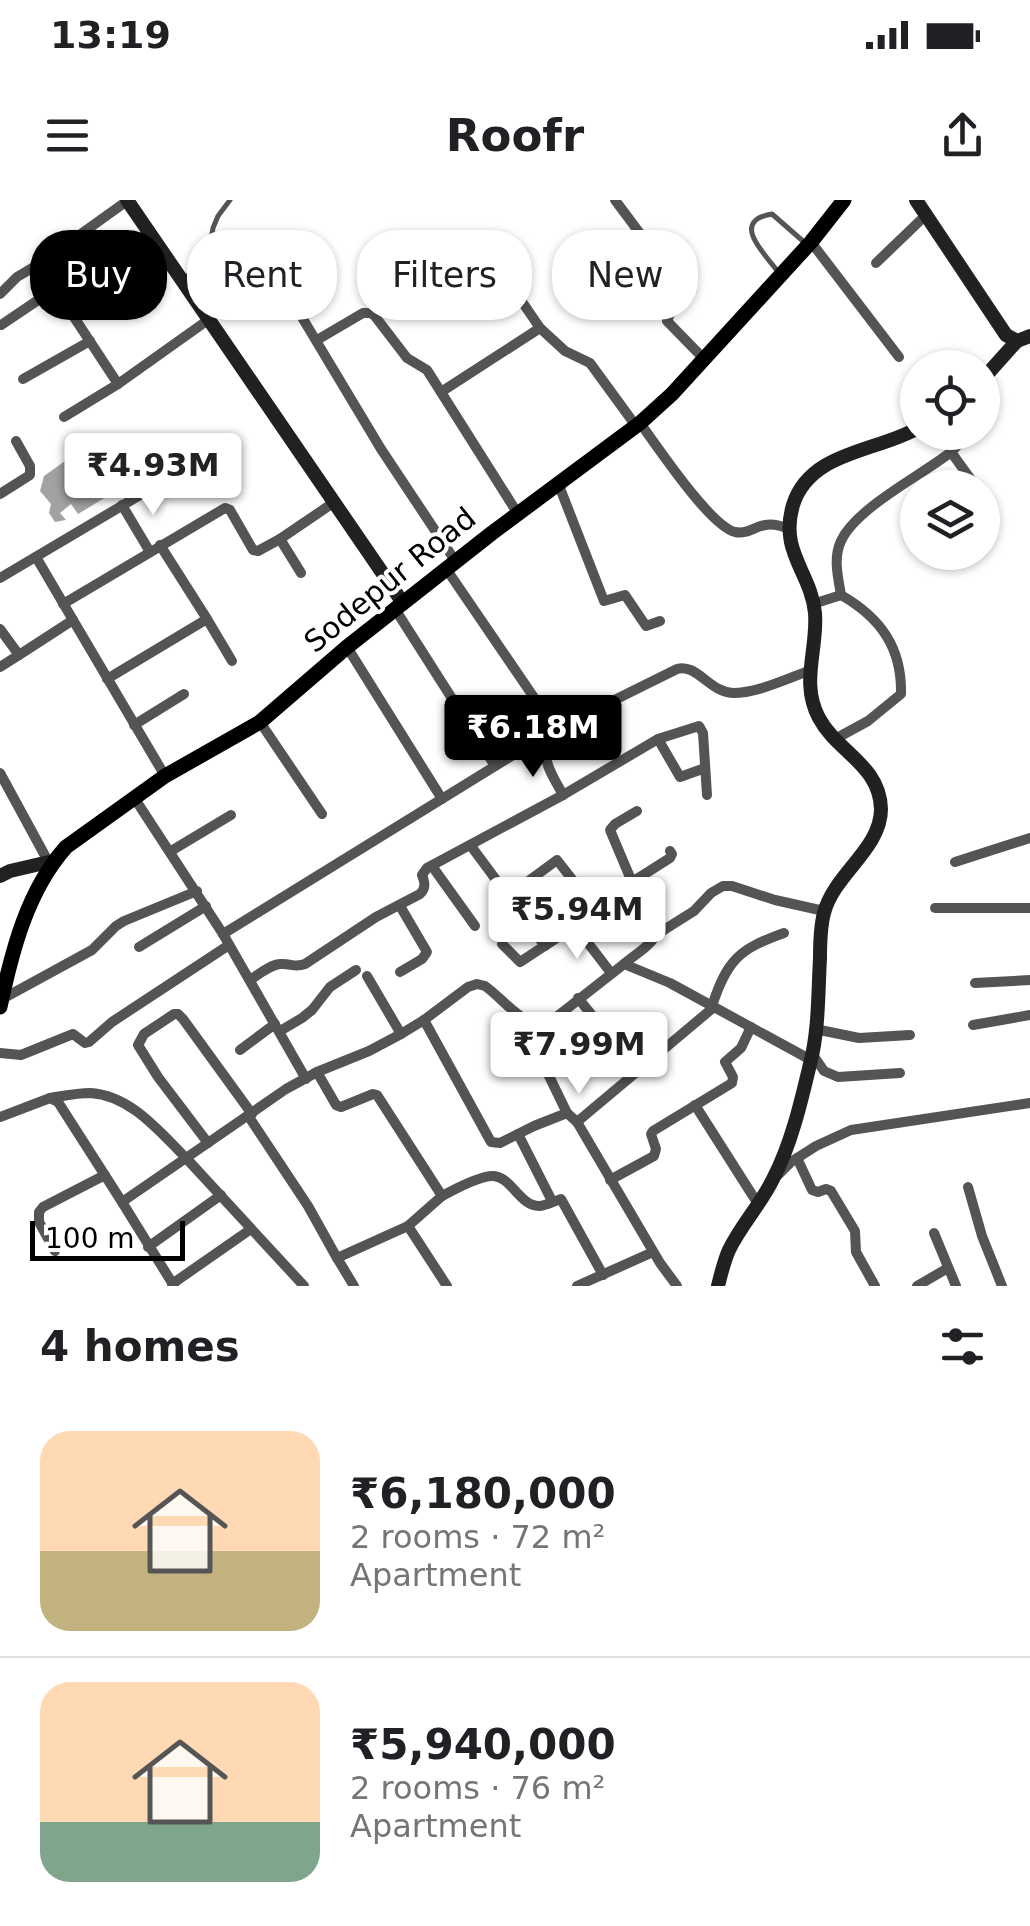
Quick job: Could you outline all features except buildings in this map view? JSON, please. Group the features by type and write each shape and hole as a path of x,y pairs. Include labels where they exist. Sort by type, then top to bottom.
{"main road":[{"name":"Sodepur Road","path":"1,1003 20,928 51,862 66,847 165,776 260,722 399,606 638,425 672,394 809,244 844,200"}],"street":[{"path":"86,230 127,200 187,289"},
{"path":"615,200 684,293 667,320 704,359"},
{"path":"916,200 1006,335 1024,338"},
{"path":"876,263 927,214"},
{"path":"809,244 898,357"},
{"path":"0,294 10,282 30,270"},
{"path":"1,326 30,306"},
{"path":"317,340 362,313 374,315 406,358 424,367 518,514"},
{"path":"532,316 565,350 590,363 684,482 726,527 744,532 769,523 788,529"},
{"path":"77,320 118,384"},
{"path":"64,417 208,320 333,503 495,766"},
{"path":"305,320 451,566 550,721 547,763 562,795"},
{"path":"441,392 540,328"},
{"path":"1000,362 1024,338"},
{"path":"22,379 90,340"},
{"path":"717,1286 728,1251 774,1179 812,1057 824,910 845,872 875,835 881,812 880,796 864,766 817,716 809,671 815,611 788,529 794,502 806,481 840,458 900,435"},
{"path":"0,494 30,475 30,466 16,441"},
{"path":"841,595 836,565 840,542 852,524 951,452 964,470"},
{"path":"0,578 162,482"},
{"path":"558,483 604,602 625,595 646,626 660,622"},
{"path":"63,604 225,508 230,510 253,550 258,550 333,503"},
{"path":"122,505 232,660"},
{"path":"280,539 302,573"},
{"path":"36,557 165,776"},
{"path":"813,604 841,595 857,604 879,625 897,654 901,676 901,694 868,721 835,738"},
{"path":"107,679 206,619"},
{"path":"0,667 72,620"},
{"path":"0,628 19,655"},
{"path":"347,647 442,799"},
{"path":"0,1053 34,1052 73,1034 89,1042 226,939 442,799 552,731 685,667 714,688 730,693 809,671"},
{"path":"134,725 184,694"},
{"path":"260,722 322,814"},
{"path":"250,980 274,965 299,967 424,890 423,872 432,866 658,740 693,727 701,727 707,795"},
{"path":"658,740 678,776 706,768"},
{"path":"0,773 51,862 0,876"},
{"path":"136,798 206,906 306,1078"},
{"path":"637,811 610,830 659,932"},
{"path":"172,851 231,815"},
{"path":"955,862 1030,838"},
{"path":"471,846 545,946"},
{"path":"502,944 520,962 670,858 670,851"},
{"path":"507,897 557,860 596,910"},
{"path":"432,866 476,926"},
{"path":"676,1286 572,1118 532,1041 534,1034 539,1026 550,1022 659,932 694,911 723,886 824,910"},
{"path":"1,1003 92,950 116,926 196,891"},
{"path":"139,947 206,906"},
{"path":"400,906 427,952 400,972"},
{"path":"934,908 1030,908"},
{"path":"576,926 611,973"},
{"path":"424,1020 491,1142 500,1143 572,1118 638,1072 713,1006 725,972 746,948 784,932"},
{"path":"624,964 670,983 812,1057 824,1071 838,1077 900,1073"},
{"path":"240,1050 278,1027 302,1018 330,987 361,973 401,1034"},
{"path":"976,983 1030,980"},
{"path":"122,1202 306,1078 401,1034 468,987 485,986 528,1022 539,1026"},
{"path":"578,998 638,1072"},
{"path":"208,1143 138,1045 144,1034 174,1014 183,1019 250,1116 354,1286"},
{"path":"973,1025 1030,1015"},
{"path":"610,1180 654,1156 653,1131 732,1083 725,1062 741,1048 751,1027"},
{"path":"815,1029 859,1038 910,1034"},
{"path":"317,1072 341,1107 377,1095 442,1196"},
{"path":"0,1116 50,1098 86,1093 123,1102 186,1158 304,1286"},
{"path":"50,1098 63,1108 173,1285 251,1229"},
{"path":"774,1179 816,1146 851,1130 1030,1102"},
{"path":"695,1106 758,1204"},
{"path":"518,1134 552,1201"},
{"path":"798,1158 815,1192 831,1191 855,1231 856,1252 875,1286"},
{"path":"54,1251 39,1222 39,1212 105,1175"},
{"path":"338,1258 408,1226 442,1196 496,1176 533,1206 542,1207 560,1199 564,1202 603,1275"},
{"path":"968,1187 1002,1286"},
{"path":"148,1248 221,1196"},
{"path":"408,1226 446,1286"},
{"path":"934,1233 956,1286"},
{"path":"577,1286 653,1252"},
{"path":"917,1286 948,1268"}],"lane":[{"path":"181,280 208,256 218,216 230,200"},
{"path":"780,275 751,236 753,224 772,214 809,244"}],"shaded area":[{"path":"79,451 91,458 111,494 78,514 71,504 60,513 66,520 55,522 49,513 51,504 40,491 44,476"}]}
